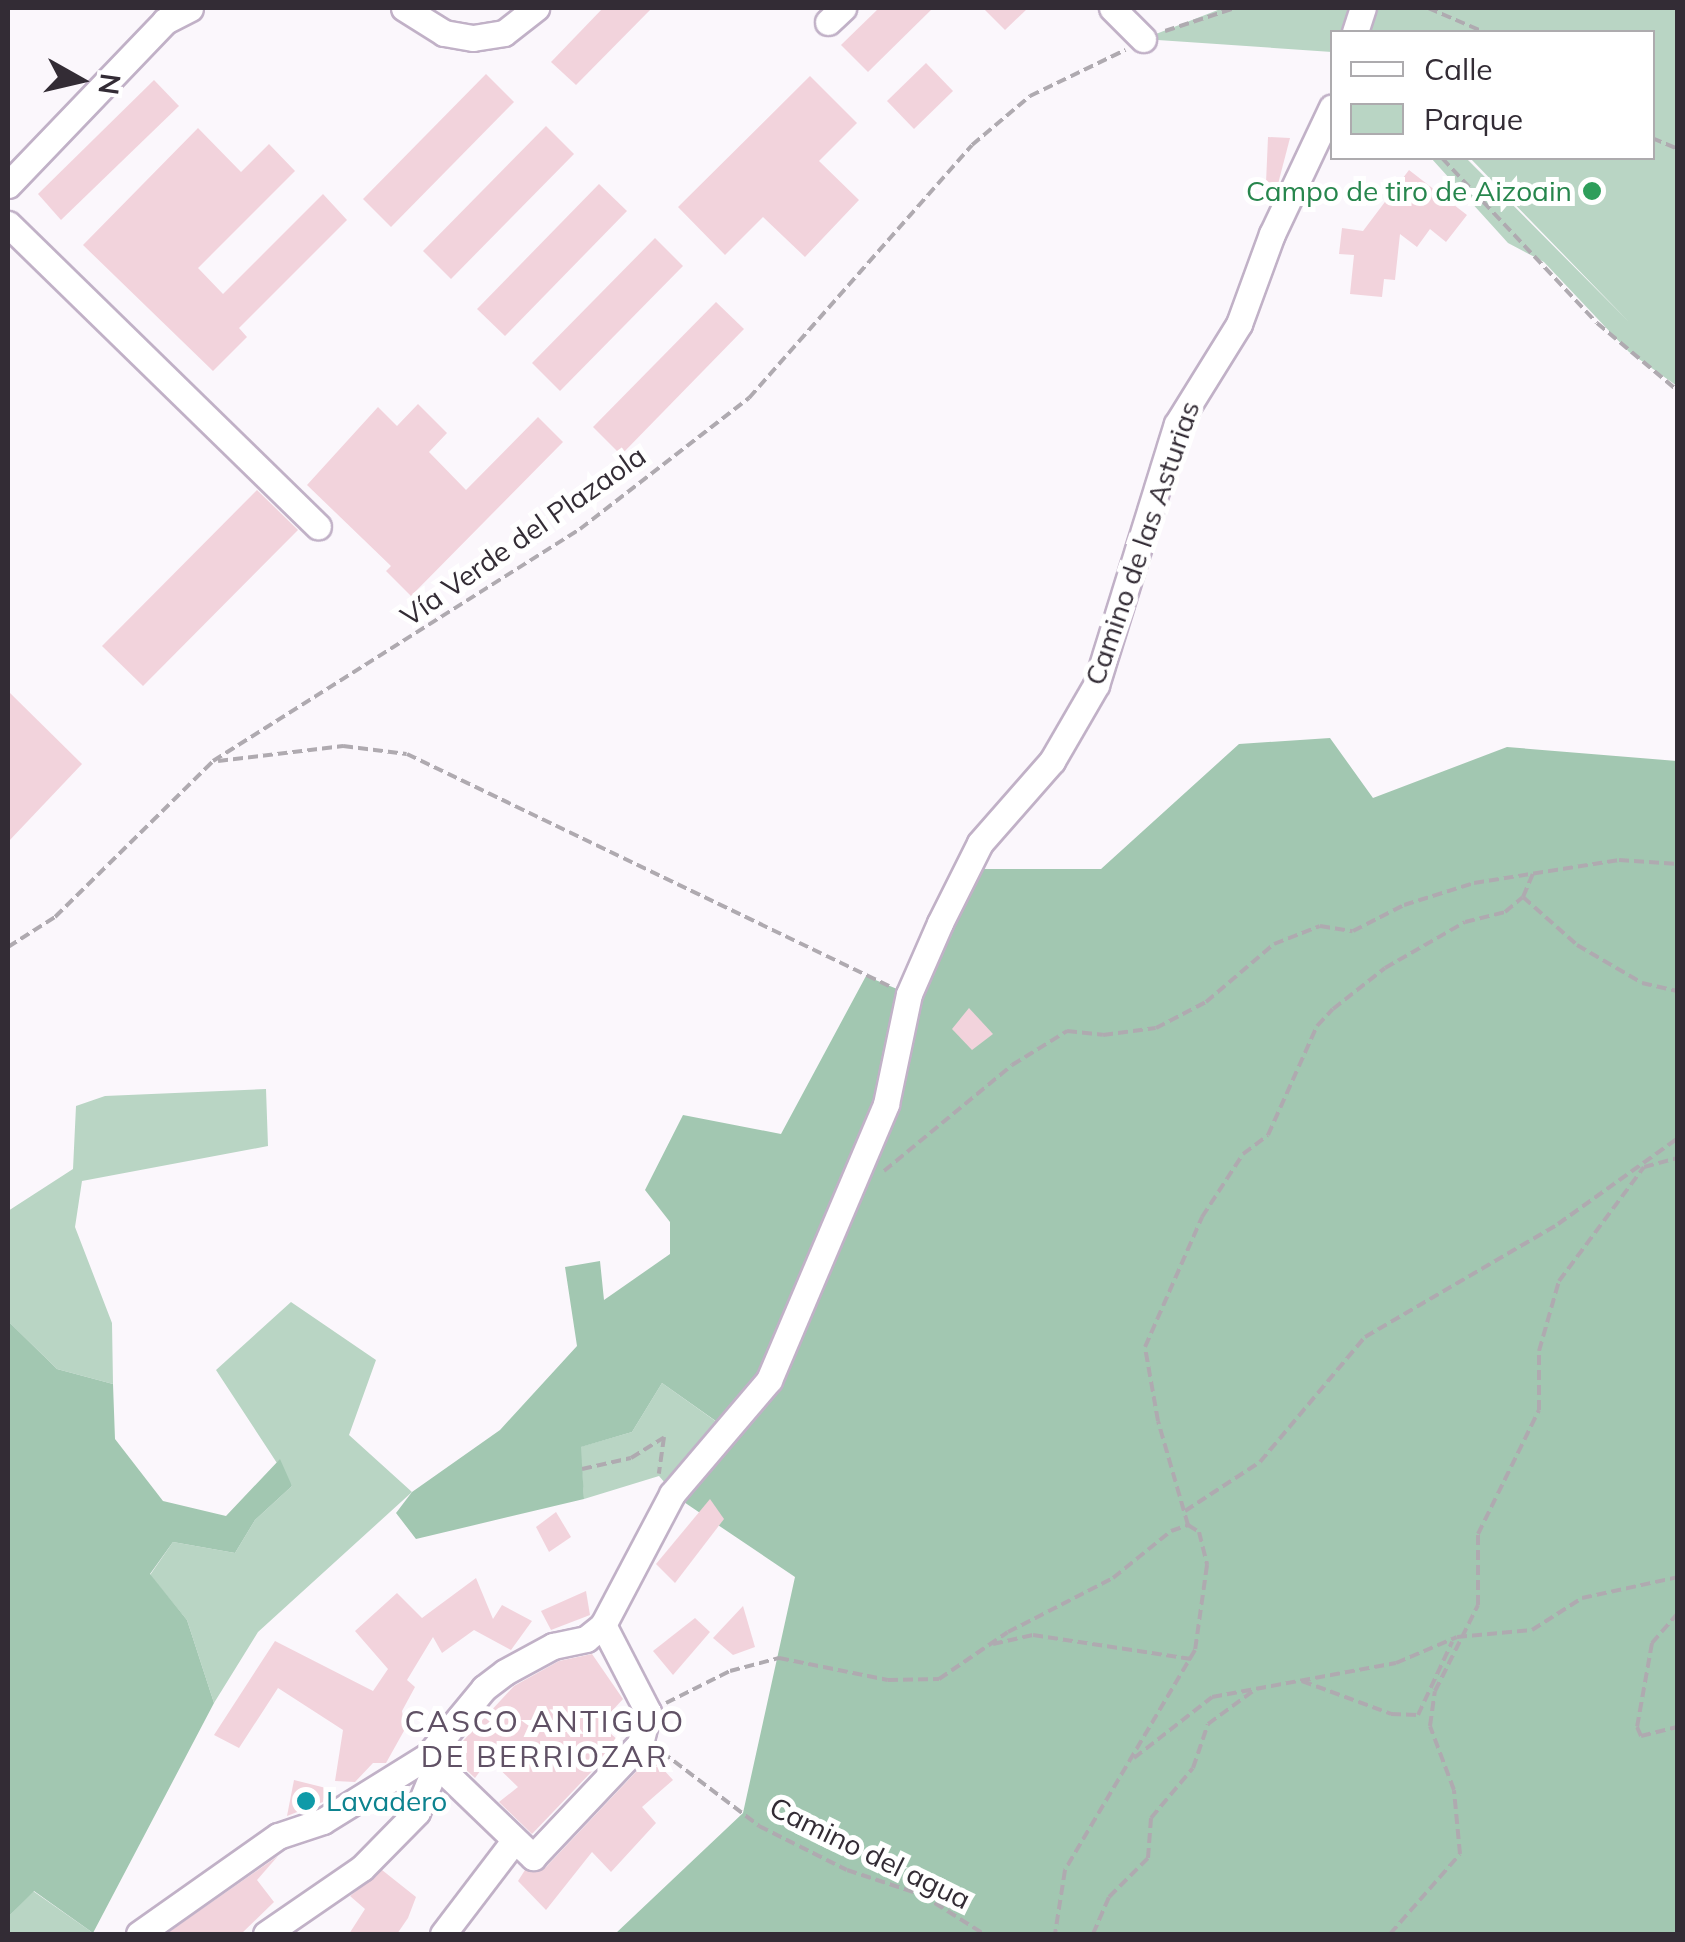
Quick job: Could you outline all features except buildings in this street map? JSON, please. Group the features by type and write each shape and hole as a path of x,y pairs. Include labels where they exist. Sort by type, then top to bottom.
{"street":[{"path":"8,185 164,22 190,8"},
{"path":"404,8 444,33 473,38 504,33 536,8"},
{"path":"1112,8 1143,39"},
{"name":"Camino de las Asturias","path":"603,1625 672,1494 745,1412 789,1340 822,1242 886,1104 909,994 964,869 1052,762 1096,685 1177,424 1239,324 1272,234 1330,111"},
{"path":"8,224 318,528"},
{"path":"266,1934 362,1868 417,1812 432,1761 484,1688 541,1650 586,1639 603,1625 648,1712 640,1744 532,1857 432,1761"},
{"path":"138,1934 278,1836 323,1821 432,1761"},
{"path":"443,1934 513,1842"}],"path":[{"name":"Vía Verde del Plazaola","path":"8,947 56,917 213,762 580,529 748,398 972,145 1030,96 1143,39 1235,8"},
{"path":"1428,8 1479,30"},
{"path":"1444,160 1598,323 1678,391"},
{"path":"213,762 343,746 407,754 909,994"},
{"path":"872,1182 1012,1065 1066,1030 1102,1035 1156,1028 1206,1002 1274,944 1320,926 1352,931 1404,904 1533,874 1619,860 1678,864"},
{"path":"1188,1525 1158,1421 1145,1348 1202,1217 1243,1154 1268,1135 1318,1026 1333,1009 1386,968 1522,898 1533,874"},
{"path":"1522,898 1577,945 1642,983 1678,991"},
{"path":"1185,1511 1260,1462 1364,1337 1558,1224 1678,1138"},
{"path":"1390,1934 1460,1854 1454,1790 1430,1726 1434,1691 1478,1605 1478,1534 1539,1410 1538,1352 1559,1281 1644,1167 1678,1158"},
{"path":"582,1469 631,1458 664,1437 659,1476 672,1494"},
{"path":"648,1712 730,1670 780,1658 888,1680 939,1679 989,1645 1113,1578 1171,1530 1188,1525 1200,1532 1207,1565 1191,1659 1065,1870 1055,1934"},
{"path":"1130,1760 1212,1696 1396,1663 1459,1638 1532,1630 1582,1598 1678,1576"},
{"path":"1678,1613 1652,1643 1637,1727 1642,1736 1678,1727"},
{"path":"989,1645 1033,1635 1191,1659"},
{"path":"1297,1680 1391,1714 1418,1715 1436,1668 1459,1638"},
{"path":"1093,1934 1109,1897 1148,1858 1150,1818 1193,1768 1208,1724 1258,1688"},
{"name":"Camino del agua","path":"640,1744 659,1748 760,1826 847,1870 922,1895 984,1934"}],"green space":[{"name":"Campo de tiro de Aizoain","path":"1223,8 1677,8 1677,386 1629,352 1544,262 1508,243 1433,160 1468,160 1630,323 1472,160 1655,160 1655,30 1330,30 1330,52 1143,39"},
{"path":"1330,738 1373,798 1507,747 1677,761 1677,1934 615,1934 743,1813 795,1577 672,1494 720,1424 662,1383 632,1432 581,1447 584,1499 416,1539 396,1513 412,1492 500,1430 577,1346 565,1267 600,1261 604,1300 670,1254 670,1222 645,1190 683,1115 781,1134 866,976 909,994 979,869 1101,869 1239,744"},
{"path":"266,1089 268,1146 82,1181 75,1227 112,1323 113,1384 57,1369 8,1321 8,1211 73,1169 76,1106 105,1096"},
{"path":"291,1302 376,1360 349,1435 412,1492 258,1632 214,1703 187,1620 150,1575 173,1542 235,1553 255,1520 292,1486 216,1370"},
{"path":"8,1321 57,1369 113,1384 115,1439 163,1501 226,1516 280,1459 292,1486 255,1520 235,1553 173,1542 150,1574 187,1620 214,1703 93,1933 34,1891 8,1917"},
{"path":"662,1383 721,1425 672,1491 659,1476 584,1499 580,1447 632,1432"},
{"path":"33,1891 93,1933 8,1934 8,1917"}],"place":[{"name":"Campo de tiro de Aizoain","path":"1592,191"},
{"name":"Lavadero","path":"306,1801"}],"district":[{"name":"CASCO ANTIGUO DE BERRIOZAR","path":"545,1738"}]}
